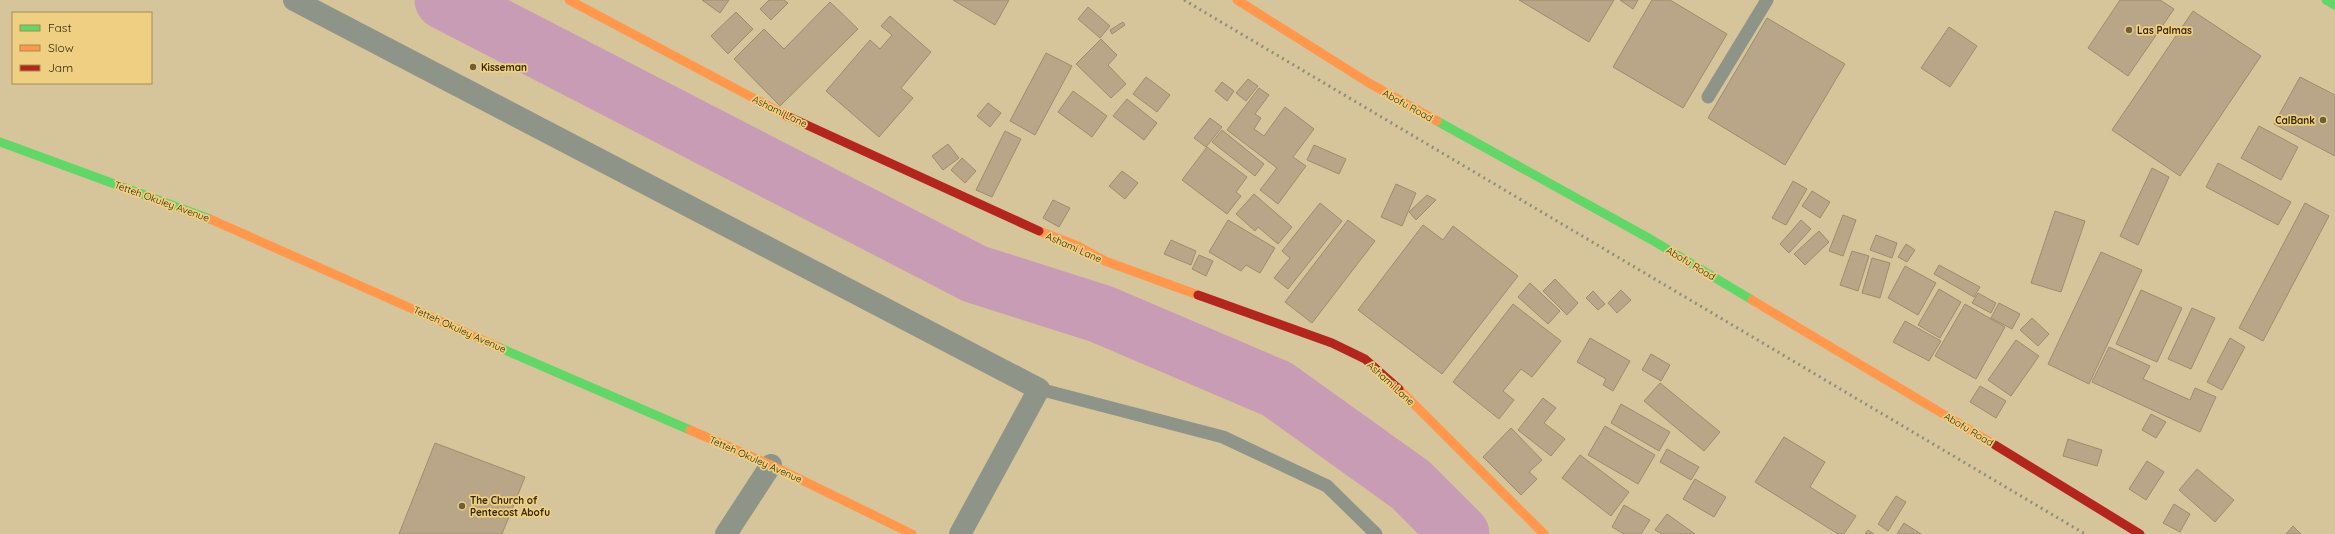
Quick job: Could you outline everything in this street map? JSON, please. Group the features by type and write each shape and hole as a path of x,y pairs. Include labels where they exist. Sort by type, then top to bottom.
{"main road":[{"name":"Ashami Lane","path":"569,0 782,114 1039,231 1078,246 1105,261 1332,343 1365,359 1396,386 1544,534"},
{"name":"Abofu Road","path":"1237,0 1369,83 1659,244 2087,500 2140,534"},
{"path":"2326,0 2335,5"},
{"name":"Tetteh Okuley Avenue","path":"0,142 226,225 467,333 771,465 912,534"}],"street":[{"path":"294,0 1039,389 960,534"},
{"path":"726,534 771,465"}],"lane":[{"path":"1708,97 1766,0"},
{"path":"1039,389 1223,437 1326,486 1376,534"}],"building":[{"path":"702,0 729,0 720,13"},
{"path":"769,0 784,0 788,3 771,20 760,9"},
{"path":"953,0 1009,0 995,25"},
{"path":"1519,0 1614,0 1589,42"},
{"path":"1620,0 1638,0 1633,9"},
{"path":"1652,0 1670,0 1727,34 1683,108 1613,67"},
{"path":"2120,0 2160,0 2174,9 2128,76 2088,48"},
{"path":"830,2 858,29 780,106 734,59 764,29 784,49"},
{"path":"1088,7 1110,26 1100,38 1078,19"},
{"path":"2193,11 2261,56 2180,176 2112,130"},
{"path":"736,12 753,29 728,54 711,36"},
{"path":"890,16 931,52 901,88 913,98 879,137 826,91 870,40 880,49 892,35 881,26"},
{"path":"1767,18 1845,64 1785,165 1708,118"},
{"path":"1123,22 1125,25 1112,34 1110,30"},
{"path":"1949,27 1977,46 1950,87 1921,68"},
{"path":"1101,39 1117,55 1108,65 1126,84 1111,98 1076,64"},
{"path":"1046,53 1072,66 1035,135 1010,121"},
{"path":"1146,77 1170,95 1157,112 1133,94"},
{"path":"2300,77 2335,95 2335,156 2274,124"},
{"path":"1248,79 1258,86 1246,101 1236,93"},
{"path":"1222,82 1234,91 1227,101 1215,91"},
{"path":"1259,88 1269,95 1255,114 1261,118 1254,129 1264,136 1285,107 1314,129 1293,157 1306,166 1278,204 1260,190 1277,168 1227,130"},
{"path":"1073,91 1107,116 1092,137 1058,112"},
{"path":"1127,99 1157,123 1144,140 1113,116"},
{"path":"988,103 1001,113 990,127 977,116"},
{"path":"1210,118 1222,127 1206,147 1194,138"},
{"path":"2259,126 2298,147 2281,180 2241,158"},
{"path":"1222,130 1264,164 1255,176 1212,142"},
{"path":"1005,131 1021,139 992,197 976,190"},
{"path":"948,144 959,158 943,170 932,156"},
{"path":"1314,145 1346,159 1339,174 1307,160"},
{"path":"1207,147 1247,177 1236,192 1241,196 1227,214 1182,180"},
{"path":"962,158 976,171 965,183 951,170"},
{"path":"2218,163 2291,202 2278,225 2206,187"},
{"path":"2152,168 2169,177 2138,245 2120,236"},
{"path":"1122,171 1138,183 1125,199 1109,186"},
{"path":"1793,181 1807,189 1786,225 1772,218"},
{"path":"1396,184 1416,193 1402,226 1381,217"},
{"path":"1812,191 1830,202 1820,218 1802,206"},
{"path":"1254,194 1292,227 1278,244 1258,227 1255,231 1236,214"},
{"path":"1427,195 1436,200 1416,220 1409,212"},
{"path":"1053,200 1070,208 1059,227 1043,218"},
{"path":"1320,203 1342,221 1288,289 1274,278 1290,258 1282,251"},
{"path":"2305,203 2329,216 2263,341 2239,328"},
{"path":"2055,211 2085,221 2061,292 2031,283"},
{"path":"1843,215 1856,220 1843,256 1829,251"},
{"path":"1228,220 1275,248 1260,273 1246,265 1241,271 1209,252"},
{"path":"1348,220 1375,241 1312,323 1285,302"},
{"path":"1801,220 1811,229 1789,253 1780,244"},
{"path":"1423,225 1443,240 1453,226 1518,276 1442,374 1358,310"},
{"path":"1819,231 1829,242 1805,265 1794,254"},
{"path":"1876,235 1897,243 1892,258 1870,250"},
{"path":"1171,240 1196,251 1191,265 1164,254"},
{"path":"1906,244 1915,250 1907,262 1898,257"},
{"path":"1852,251 1869,256 1858,291 1840,285"},
{"path":"2101,252 2142,270 2089,384 2048,364"},
{"path":"1199,255 1213,261 1206,276 1192,269"},
{"path":"1872,258 1890,263 1880,298 1862,293"},
{"path":"1939,265 1980,287 1974,297 1934,274"},
{"path":"1905,266 1936,283 1918,315 1888,298"},
{"path":"1555,279 1578,303 1567,315 1543,291"},
{"path":"1530,283 1560,311 1548,324 1518,297"},
{"path":"1939,289 1961,302 1940,338 1918,325"},
{"path":"1621,290 1631,300 1617,313 1608,303"},
{"path":"2141,290 2182,308 2157,362 2116,344"},
{"path":"1593,291 1605,304 1598,310 1586,298"},
{"path":"1978,293 1996,303 1991,313 1972,303"},
{"path":"1999,303 2020,314 2012,329 1991,318"},
{"path":"1513,304 1561,341 1532,377 1521,369 1503,391 1514,400 1499,419 1453,382"},
{"path":"1965,304 2005,327 1976,379 1935,356"},
{"path":"2192,308 2215,318 2191,369 2168,359"},
{"path":"2032,318 2049,334 2038,346 2020,330"},
{"path":"1905,321 1941,341 1929,361 1893,342"},
{"path":"1590,338 1630,361 1613,391 1603,385 1606,379 1577,362"},
{"path":"2230,338 2245,347 2222,390 2207,382"},
{"path":"2016,340 2039,356 2011,396 1988,380"},
{"path":"2109,347 2150,366 2143,379 2190,400 2195,388 2216,397 2200,432 2092,382"},
{"path":"1651,354 1670,365 1661,381 1642,370"},
{"path":"1660,383 1720,432 1704,451 1644,401"},
{"path":"1980,386 2006,401 1996,418 1970,402"},
{"path":"1543,398 1556,408 1544,423 1565,439 1551,456 1518,430"},
{"path":"1621,404 1670,432 1659,451 1611,423"},
{"path":"2151,414 2166,422 2156,438 2142,430"},
{"path":"1605,426 1655,455 1638,484 1588,455"},
{"path":"1511,428 1542,460 1529,472 1537,479 1521,495 1483,457"},
{"path":"1784,437 1825,462 1810,487 1856,516 1844,534 1838,534 1755,482"},
{"path":"2068,439 2102,450 2097,466 2063,456"},
{"name":"The Church of Pentecost Abofu","path":"435,443 525,477 502,534 399,534"},
{"path":"1667,449 1699,467 1691,480 1660,462"},
{"path":"1580,455 1629,492 1611,516 1562,478"},
{"path":"2147,461 2164,472 2146,500 2129,489"},
{"path":"2197,469 2234,500 2215,522 2179,490"},
{"path":"1695,479 1726,497 1714,517 1683,499"},
{"path":"1896,496 1906,502 1888,531 1878,524"},
{"path":"2174,504 2190,514 2180,532 2163,523"},
{"path":"1624,505 1650,520 1641,534 1624,534 1612,527"},
{"path":"1667,514 1695,534 1662,534 1655,530"},
{"path":"1904,523 1921,534 1897,534"},
{"path":"2293,526 2301,534 2286,534"},
{"path":"1868,530 1874,534 1865,534"}],"waterway":[{"path":"444,0 975,274 1101,314 1277,389 1411,485 1460,534"}],"railway":[{"path":"1184,0 2085,534"}],"traffic: fast":[{"path":"2326,0 2335,5"},
{"path":"1437,121 1652,240 1752,300"},
{"path":"0,142 210,219"},
{"path":"498,347 690,430"}],"traffic: slow":[{"path":"569,0 787,116"},
{"path":"1237,0 1369,83 1437,121"},
{"path":"210,219 498,347"},
{"path":"1039,231 1078,246 1105,261 1198,295"},
{"path":"1752,300 1995,445"},
{"path":"1399,389 1544,534"},
{"path":"690,430 771,465 912,534"}],"traffic: jam":[{"path":"787,116 1039,231"},
{"path":"1198,295 1332,343 1365,359 1399,389"},
{"path":"1995,445 2140,534"}],"place":[{"name":"Las Palmas","path":"2129,30"},
{"name":"Kisseman","path":"473,67"},
{"name":"CalBank","path":"2323,120"},
{"name":"The Church of Pentecost Abofu","path":"462,506"}]}
